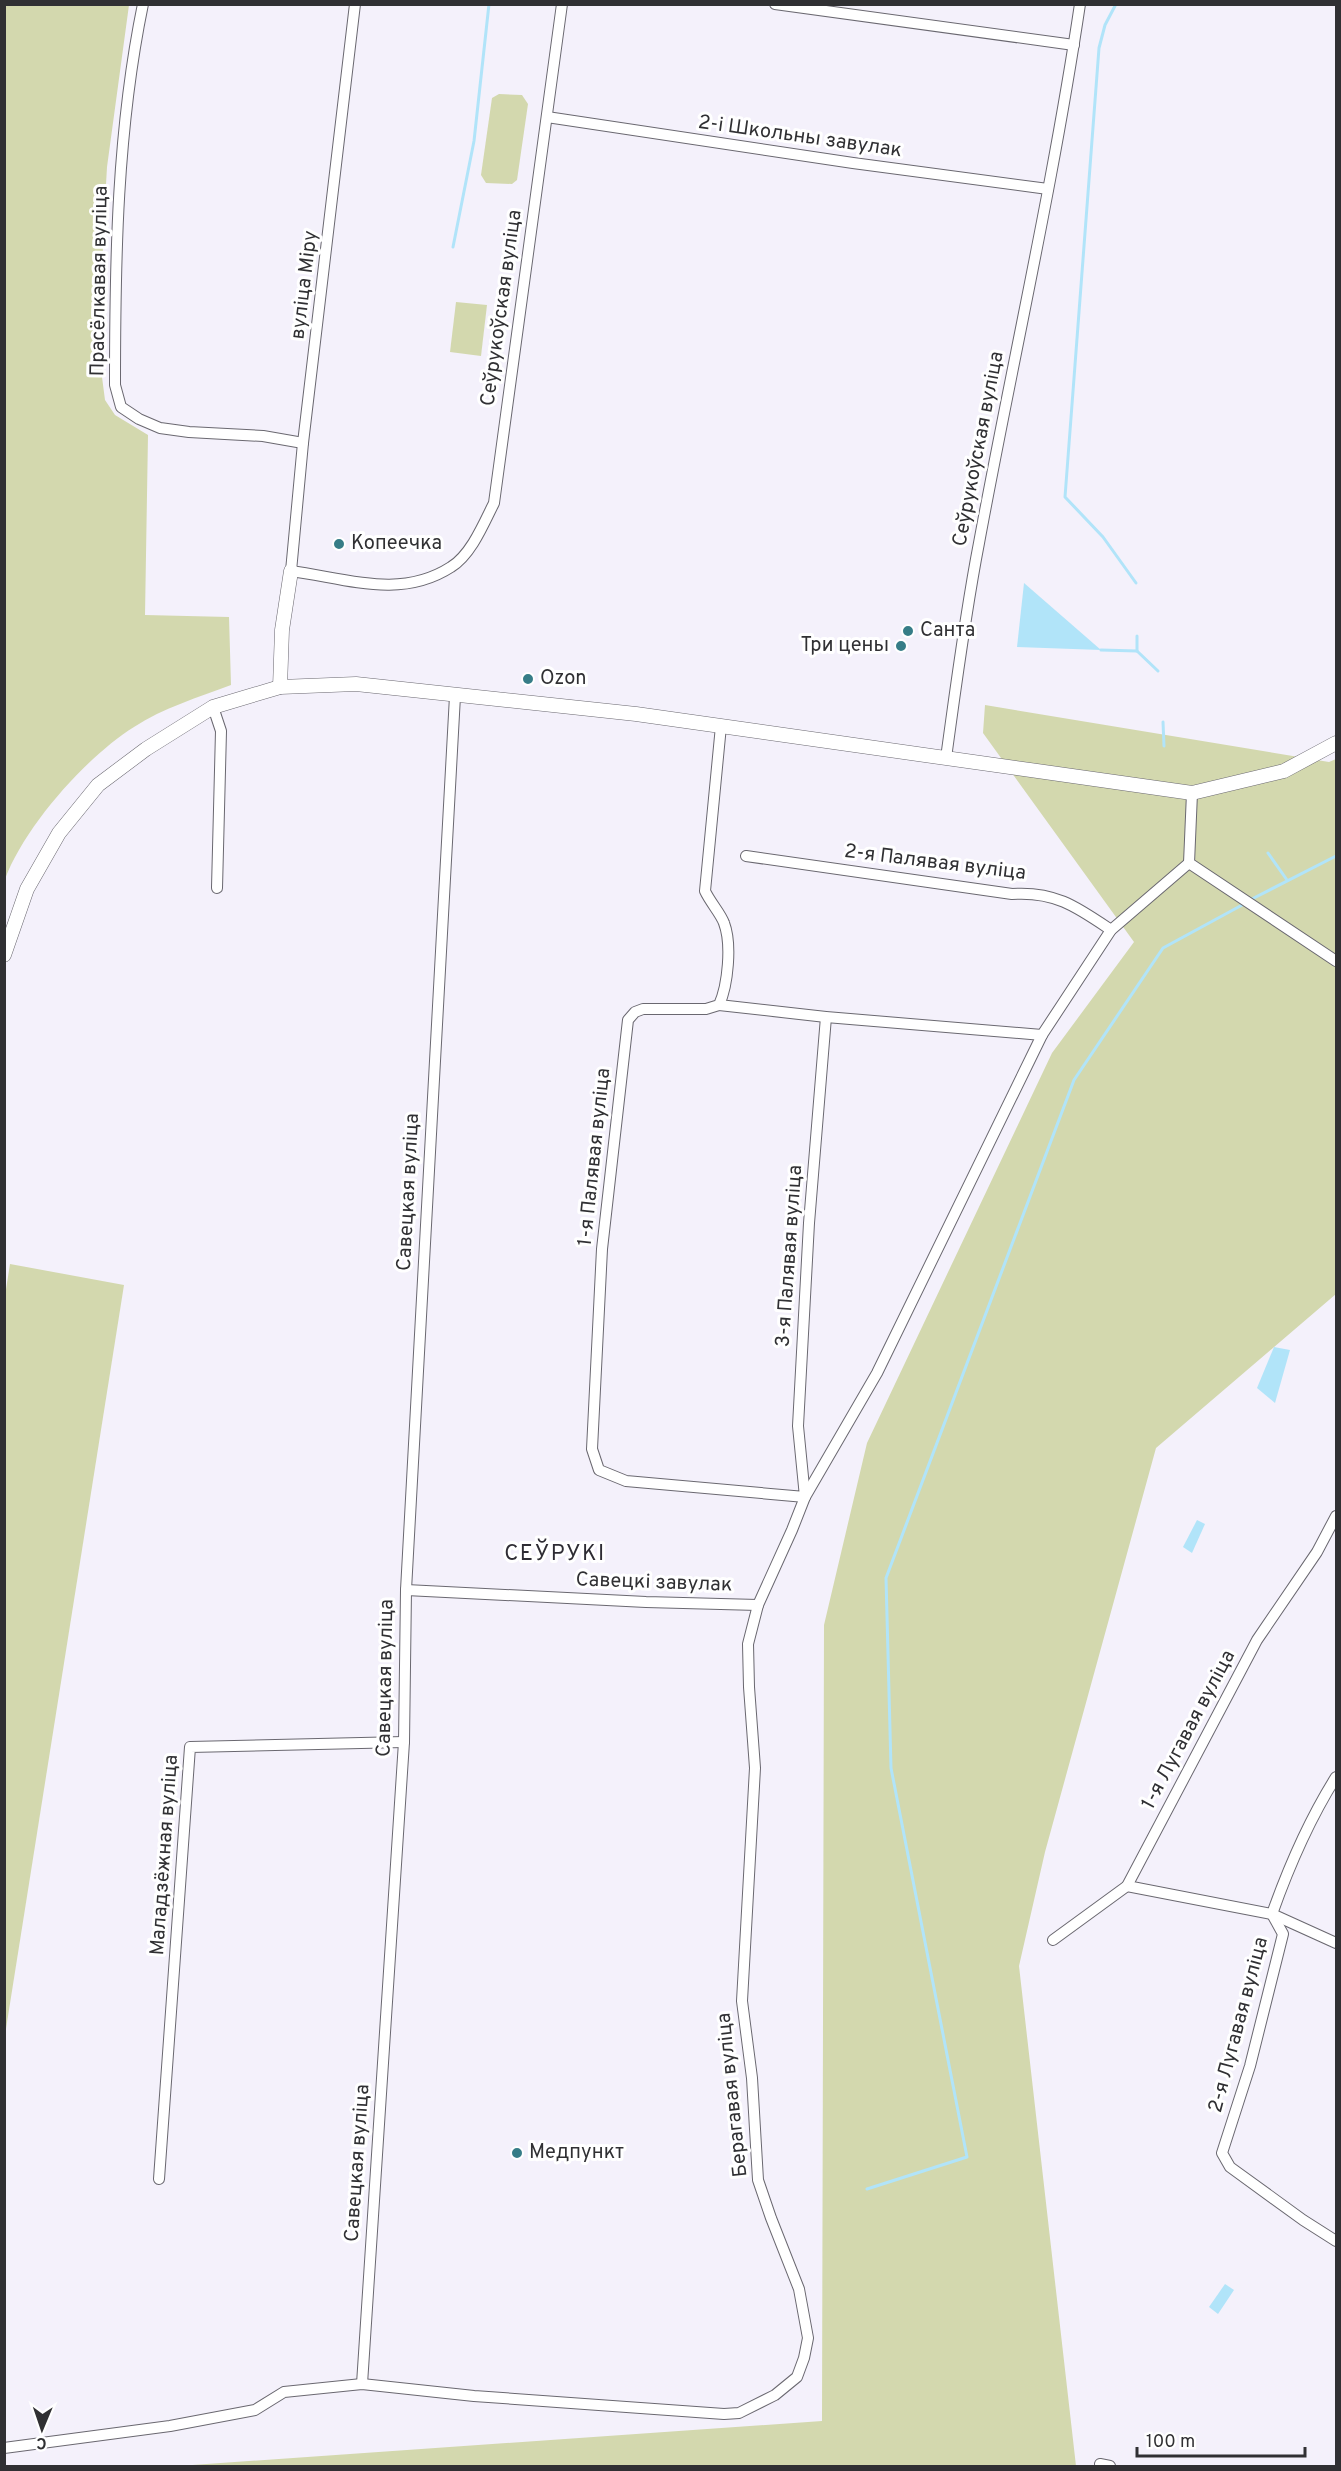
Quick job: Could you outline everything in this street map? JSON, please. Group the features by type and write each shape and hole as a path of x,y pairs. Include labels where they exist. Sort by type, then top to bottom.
{"street":[{"name":"Прасёлкавая вуліца","path":"143,4 125,127 116,236 115,385 121,408 160,428 263,436 303,443"},
{"name":"вуліца Міру","path":"291,571 303,443 355,4"},
{"name":"Сеўрукоўская вуліца","path":"291,571 362,585 411,585 452,567 475,541 494,503 562,4"},
{"path":"775,4 1074,45"},
{"name":"Сеўрукоўская вуліца","path":"946,758 955,681 978,543 1048,189 1080,4"},
{"name":"2-і Школьны завулак","path":"547,117 853,163 1048,189"},
{"path":"280,687 282,630 291,571"},
{"path":"4,955 27,889 59,833 98,785 146,749 213,707 280,687 356,684 636,714 1192,793 1284,771 1336,743"},
{"name":"Савецкая вуліца","path":"362,2384 404,1742 406,1590 454,696"},
{"path":"213,707 221,730 217,888"},
{"path":"719,1005 725,992 728,938 723,920 712,906 705,891 721,726"},
{"path":"1192,793 1189,863 1336,962"},
{"name":"2-я Палявая вуліца","path":"746,855 1012,894 1031,893 1070,903 1111,930"},
{"name":"Берагавая вуліца","path":"362,2384 474,2396 724,2415 739,2413 775,2396 797,2377 808,2338 807,2325 800,2289 758,2180 752,2078 742,2001 755,1768 748,1687 748,1644 758,1605 805,1497 877,1373 1042,1035 1111,930 1189,863"},
{"name":"1-я Палявая вуліца","path":"805,1497 626,1481 599,1470 592,1449 602,1249 628,1020 635,1011 643,1009 706,1009 719,1005 826,1017 1042,1035"},
{"name":"3-я Палявая вуліца","path":"805,1497 798,1426 809,1223 826,1017"},
{"name":"1-я Лугавая вуліца","path":"1053,1940 1127,1886 1257,1640 1317,1552 1336,1516"},
{"name":"Савецкі завулак","path":"406,1590 758,1605"},
{"name":"Маладзёжная вуліца","path":"159,2179 190,1747 404,1742"},
{"name":"2-я Лугавая вуліца","path":"1336,1777 1290,1865 1272,1914 1283,1934 1250,2066 1222,2153 1230,2167 1336,2241"},
{"path":"1127,1886 1272,1914 1336,1943"},
{"path":"4,2448 170,2426 255,2410 284,2392 362,2384"}],"green space":[{"path":"5,4 129,5 107,167 103,237 102,377 105,400 115,415 148,435 145,615 229,617 231,685 181,703 145,720 96,756 59,794 42,816 14,858 5,879"},
{"path":"499,94 522,95 528,104 517,180 512,184 486,183 481,175 492,98"},
{"path":"456,302 487,305 481,356 450,352"},
{"path":"985,705 1329,762 1336,759 1336,1294 1156,1448 1045,1852 1019,1966 1076,2466 178,2466 822,2421 824,1625 867,1443 1052,1053 1134,942 983,733"},
{"path":"10,1264 124,1285 5,2035 4,1302"}],"water":[{"path":"1024,583 1101,650 1017,647"},
{"path":"1274,1347 1290,1350 1275,1403 1257,1388"},
{"path":"1197,1520 1205,1524 1192,1553 1183,1547"},
{"path":"1225,2284 1234,2290 1218,2314 1209,2307"}],"waterway":[{"path":"453,247 474,141 489,4"},
{"path":"1116,4 1105,25 1099,48 1065,497 1103,537 1136,583"},
{"path":"1137,636 1137,651"},
{"path":"1101,650 1137,651 1158,671"},
{"path":"1163,722 1164,746"},
{"path":"1268,853 1287,880"},
{"path":"1250,900 1336,856"},
{"path":"867,2189 967,2157 891,1768 886,1578 1074,1080 1163,948 1244,904"}],"place":[{"name":"Копеечка","path":"339,544"},
{"name":"Санта","path":"908,631"},
{"name":"Три цены","path":"901,646"},
{"name":"Ozon","path":"528,679"},
{"name":"Медпункт","path":"517,2153"}],"district":[{"name":"СЕЎРУКІ","path":"555,1554"}]}
